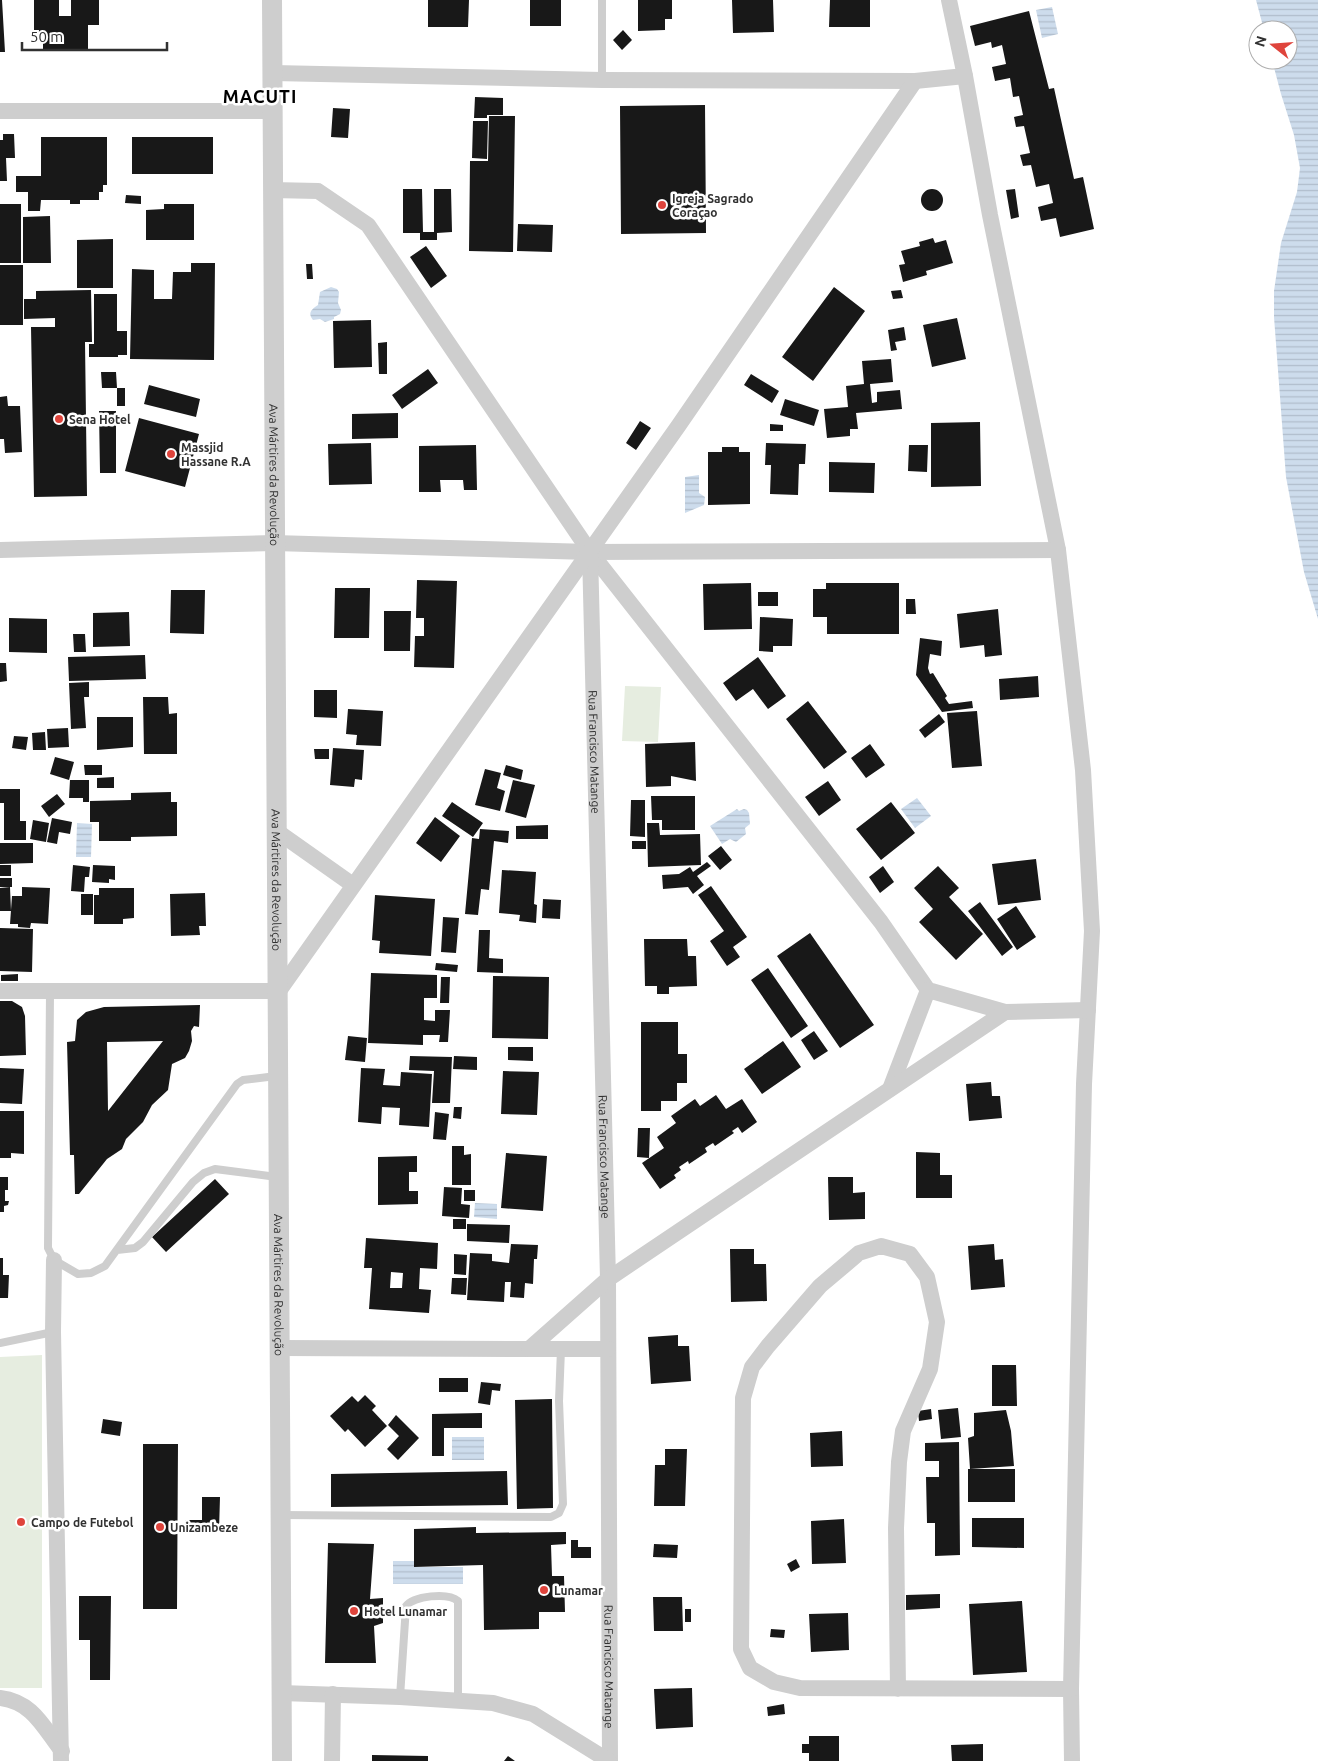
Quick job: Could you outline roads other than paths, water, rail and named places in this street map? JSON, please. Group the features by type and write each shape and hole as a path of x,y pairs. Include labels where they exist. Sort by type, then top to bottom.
{"street":[{"name":"Ava Mártires da Revolução","path":"272,0 272,190 276,412 274,542 278,832 282,1761"},
{"path":"948,0 965,76 990,215 1058,550 1084,770 1092,931 1084,1084 1071,1689 1072,1761"},
{"path":"272,73 602,80 915,81 965,76"},
{"path":"0,991 279,991 590,552 915,81"},
{"path":"0,111 273,111"},
{"path":"272,190 318,191 368,224 590,552 881,922 928,990 1005,1012 1088,1010"},
{"path":"0,550 274,542 590,552 1058,550"},
{"name":"Rua Francisco Matange","path":"590,552 608,1279 610,1761"},
{"path":"278,832 353,885"},
{"path":"890,1089 928,990"},
{"path":"529,1348 608,1279 1005,1012"},
{"path":"898,1689 896,1528 899,1462 903,1432 930,1369 937,1322 927,1277 910,1254 881,1246 859,1254 820,1286 752,1367 743,1398 741,1649 750,1668 774,1682 800,1688 898,1689 1071,1689"},
{"path":"54,1260 53,1332 63,1757"},
{"path":"280,1348 529,1348 608,1350"},
{"path":"281,1693 400,1697 493,1703 533,1714 610,1761"},
{"path":"332,1694 332,1761"},
{"path":"0,1698 12,1699 29,1708 63,1757"}],"lane":[{"path":"602,0 602,80"},
{"path":"50,992 48,1248 54,1260 78,1274 92,1273 106,1266 237,1084 243,1080 278,1076"},
{"path":"117,1250 135,1248 143,1242 193,1182 204,1173 215,1170 279,1177"},
{"path":"0,1343 53,1332"},
{"path":"281,1515 551,1516 559,1513 563,1504 559,1401 561,1349"},
{"path":"400,1697 406,1606 412,1600 449,1595 458,1600 458,1701"}],"water":[{"path":"1256,0 1318,0 1318,619 1304,572 1286,477 1274,317 1274,291 1281,243 1297,192 1300,168 1294,135 1275,70 1298,70 1298,20 1261,20"},
{"path":"1052,7 1058,34 1042,38 1036,10"},
{"path":"331,287 339,292 340,314 334,317 334,319 325,322 320,319 313,320 310,313 318,305 320,292"},
{"path":"699,475 699,493 705,497 704,505 685,513 685,477"},
{"path":"917,798 931,816 915,828 901,809"},
{"path":"737,809 739,811 747,810 749,813 750,824 745,828 746,834 736,842 730,839 722,844 710,826"},
{"path":"77,823 92,824 91,857 76,857"},
{"path":"475,1203 497,1204 497,1219 474,1217"},
{"path":"452,1437 484,1437 484,1460 452,1460"},
{"path":"393,1561 414,1561 414,1567 463,1567 463,1584 393,1584"}],"place":[{"name":"Igreja Sagrado Coraçao","path":"662,205"},
{"name":"Sena Hotel","path":"59,419"},
{"name":"Massjid Hassane R.A","path":"171,454"},
{"name":"Campo de Futebol","path":"21,1522"},
{"name":"Unizambeze","path":"160,1527"},
{"name":"Lunamar","path":"544,1590"},
{"name":"Hotel Lunamar","path":"354,1611"}],"district":[{"name":"MACUTI","path":"260,96"}]}
